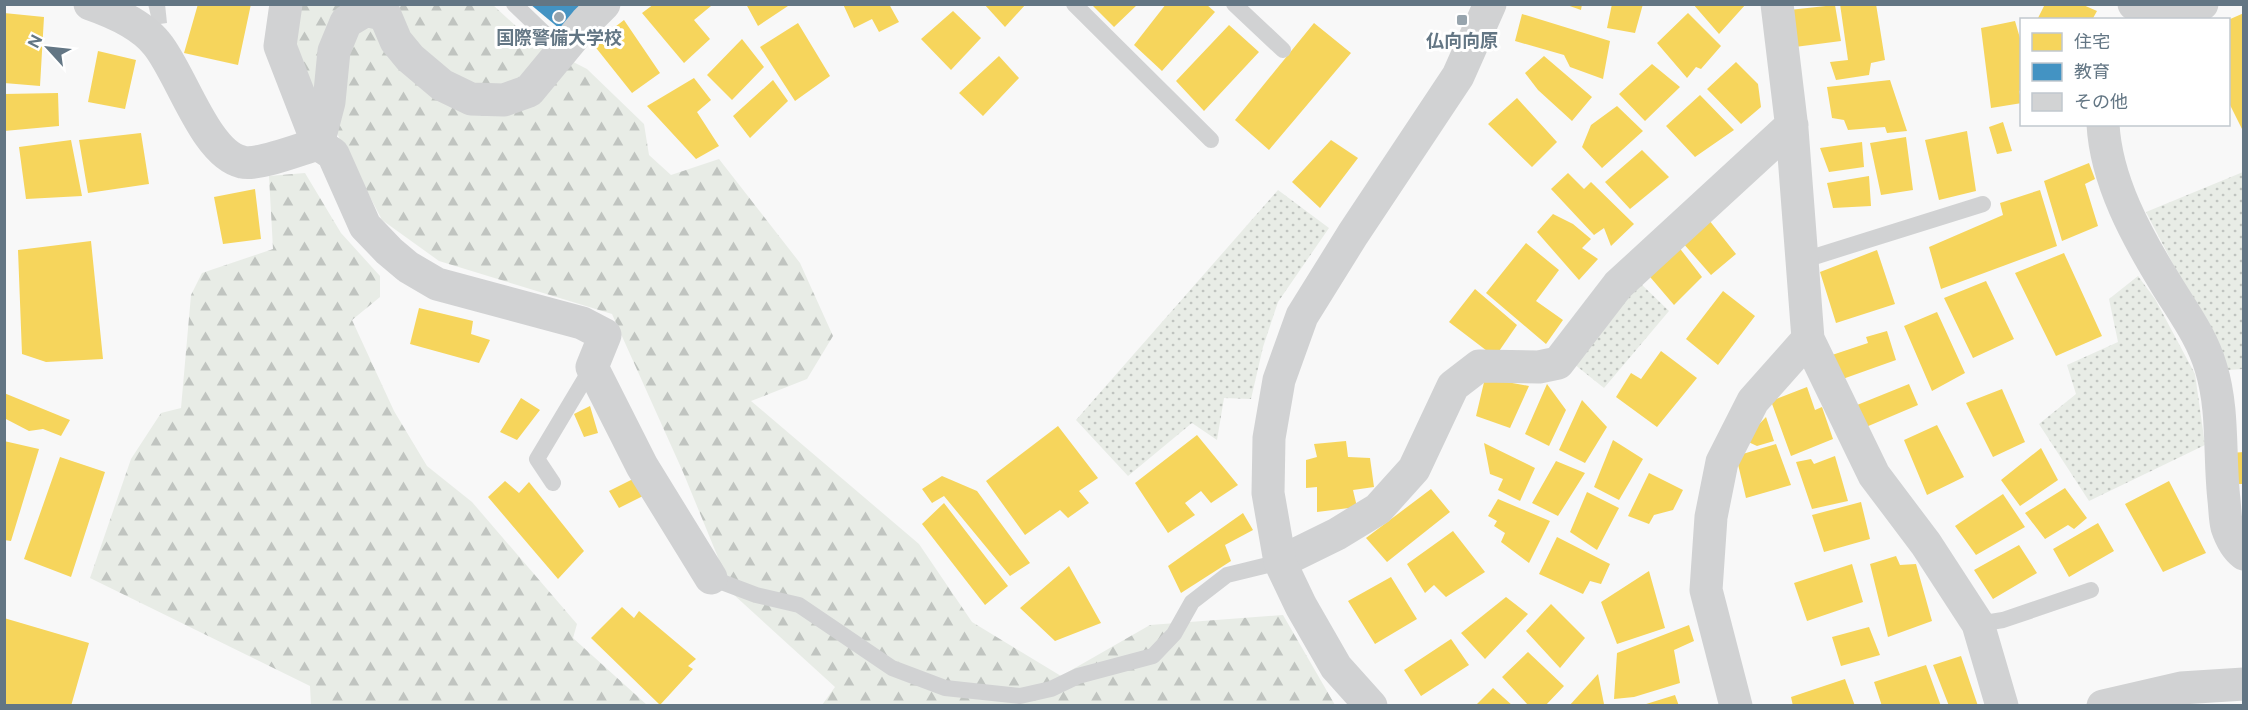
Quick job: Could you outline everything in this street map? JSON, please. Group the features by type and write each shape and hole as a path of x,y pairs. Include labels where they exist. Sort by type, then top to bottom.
{"street":[{"path":"90,4 124,17 157,43 213,142 227,155 241,162 255,162 318,144"},
{"path":"286,4 280,46 318,144 333,154 365,226 408,267 436,284 582,323 605,335 592,367 642,466 711,578"},
{"path":"318,144 329,102 334,51 346,22 366,10 385,15 396,41 410,58 442,86 471,99 504,100 529,91 586,22 604,4"},
{"path":"1371,705 1336,667 1300,606 1280,562 1268,493 1269,438 1279,380 1302,316 1353,234 1458,76 1490,4"},
{"path":"1777,4 1792,125 1808,339 1874,475 1926,544 1978,624 2002,705"},
{"path":"2116,18 2122,4"},
{"path":"2134,4 2150,9 2180,12 2202,4"},
{"path":"1280,562 1337,534 1378,509 1414,470 1453,386 1479,366 1539,367 1558,363 1618,285 1792,125"},
{"path":"2103,126 2104,144 2114,179 2138,233 2166,284 2199,335 2212,370 2227,526 2238,549 2244,554"},
{"path":"1736,705 1706,591 1713,506 1722,462 1753,401 1808,339"},
{"path":"2103,705 2181,688 2244,684"}],"lane":[{"path":"514,4 563,51"},
{"path":"1074,4 1125,58 1211,140"},
{"path":"1234,4 1283,50"},
{"path":"1802,261 1983,204"},
{"path":"553,483 537,459 592,367"},
{"path":"711,578 756,595 799,605 892,668 945,688 1020,696 1051,689 1078,676 1153,656 1174,634 1192,602 1227,575 1280,562"},
{"path":"1978,624 2003,620 2091,590"}],"green space":[{"path":"298,5 493,5 532,41 587,69 644,124 649,155 671,175 719,159 800,263 833,336 807,379 751,401 919,544 972,622 1061,676 1150,625 1283,615 1335,705 822,705 835,687 733,594 683,472 612,314 439,261 382,220 293,49"},
{"path":"2243,172 2243,369 2228,370 2146,212"},
{"path":"305,173 341,233 380,276 380,297 352,320 394,411 427,466 472,502 577,624 573,638 647,705 311,705 310,686 90,578 131,459 161,413 181,408 191,295 202,273 273,249 269,176"},
{"path":"1278,190 1329,228 1278,302 1263,347 1251,399 1224,398 1217,440 1192,423 1128,476 1076,420"},
{"path":"2138,276 2155,299 2195,374 2205,445 2089,501 2039,424 2076,394 2067,365 2118,342 2109,299"},
{"path":"1636,279 1669,311 1604,388 1569,360"}],"building: 住宅":[{"path":"198,4 251,4 238,65 184,53"},
{"path":"654,4 710,4 711,6 694,20 710,39 684,63 642,13"},
{"path":"746,4 791,4 758,26"},
{"path":"843,4 889,4 899,22 879,32 872,19 854,28"},
{"path":"984,4 1026,4 1005,27"},
{"path":"1091,4 1138,4 1114,27"},
{"path":"1166,4 1206,4 1215,12 1162,71 1134,45"},
{"path":"1564,4 1582,4 1581,10"},
{"path":"1612,4 1643,4 1635,33 1607,28"},
{"path":"1693,4 1746,4 1719,34"},
{"path":"1840,4 1876,4 1885,60 1871,63 1869,75 1836,80 1830,62 1848,60"},
{"path":"2045,4 2081,4 2097,11 2093,18 2038,18"},
{"path":"1835,5 1841,41 1795,47 1789,10"},
{"path":"953,11 981,38 951,70 921,39"},
{"path":"4,13 44,17 40,86 4,83"},
{"path":"1688,13 1721,46 1701,69 1696,67 1687,78 1657,43"},
{"path":"2244,13 2244,133 2230,105 2230,19"},
{"path":"1522,14 1610,41 1603,79 1570,67 1564,55 1515,41"},
{"path":"624,20 660,73 632,93 593,44"},
{"path":"2015,21 2020,38 2020,103 1991,108 1981,28"},
{"path":"798,23 830,76 795,101 760,47"},
{"path":"1314,23 1351,53 1269,150 1235,120"},
{"path":"1229,25 1259,52 1204,111 1176,81"},
{"path":"742,39 764,67 732,100 707,75"},
{"path":"98,51 136,60 125,109 88,102"},
{"path":"999,56 1019,78 983,116 959,93"},
{"path":"1544,56 1592,97 1572,121 1538,90 1525,73"},
{"path":"1736,62 1758,84 1761,107 1741,124 1707,89"},
{"path":"1652,64 1680,87 1645,121 1619,94"},
{"path":"694,78 711,100 697,112 719,146 696,159 647,106"},
{"path":"773,80 788,101 750,138 733,116"},
{"path":"1890,80 1907,131 1887,133 1885,127 1848,130 1844,120 1832,118 1827,87"},
{"path":"58,93 59,126 4,131 4,94"},
{"path":"1700,95 1734,130 1695,157 1666,126"},
{"path":"1517,98 1557,142 1532,167 1488,124"},
{"path":"1617,106 1643,131 1602,168 1582,147 1591,125"},
{"path":"2003,122 2012,151 1997,154 1989,127"},
{"path":"1967,131 1976,191 1939,200 1925,140"},
{"path":"141,133 149,184 88,193 79,140"},
{"path":"1906,137 1913,190 1881,195 1870,143"},
{"path":"71,140 82,196 26,199 19,147"},
{"path":"1331,140 1358,158 1320,208 1292,182"},
{"path":"1862,142 1864,167 1829,172 1820,148"},
{"path":"1642,150 1669,177 1630,209 1605,182"},
{"path":"2089,163 2095,179 2085,184 2098,226 2062,241 2044,181"},
{"path":"1568,173 1584,189 1591,182 1634,224 1611,246 1604,228 1594,235 1551,189"},
{"path":"1869,176 1871,206 1833,208 1827,183"},
{"path":"255,189 261,239 223,244 214,197"},
{"path":"2040,190 2057,246 1941,289 1929,247 2003,215 2000,203"},
{"path":"1553,214 1573,224 1591,239 1582,248 1598,259 1579,280 1537,232"},
{"path":"1709,220 1736,254 1711,275 1682,242"},
{"path":"91,241 103,359 46,362 22,354 18,250"},
{"path":"1526,243 1559,270 1536,301 1563,320 1546,344 1486,293"},
{"path":"1678,246 1702,277 1674,305 1645,271"},
{"path":"1877,250 1895,304 1836,323 1820,272"},
{"path":"2064,253 2102,336 2056,356 2015,273"},
{"path":"1986,281 2014,339 1973,358 1944,298"},
{"path":"1475,289 1517,325 1495,357 1449,322"},
{"path":"1723,291 1755,316 1718,365 1686,339"},
{"path":"419,308 473,321 471,334 490,340 479,363 410,344"},
{"path":"1937,312 1965,373 1932,391 1904,326"},
{"path":"1887,331 1896,360 1837,381 1826,357 1868,343 1866,337"},
{"path":"1661,351 1697,378 1657,427 1616,397 1631,373 1641,379"},
{"path":"1485,378 1529,386 1510,428 1476,416"},
{"path":"1547,384 1566,410 1549,446 1525,434"},
{"path":"1909,384 1918,405 1866,427 1857,405"},
{"path":"1807,387 1815,410 1822,407 1833,439 1791,456 1771,401"},
{"path":"2002,389 2025,442 1993,457 1966,403"},
{"path":"4,393 70,420 61,436 43,429 29,431 4,418"},
{"path":"521,398 540,410 517,440 500,432"},
{"path":"1582,400 1607,427 1585,463 1559,450"},
{"path":"590,406 598,433 584,437 574,414"},
{"path":"1766,417 1774,441 1757,446 1744,440"},
{"path":"1937,425 1964,477 1927,495 1904,440"},
{"path":"1058,426 1098,478 1079,491 1089,503 1068,518 1060,510 1025,535 986,481"},
{"path":"1197,435 1238,485 1211,503 1201,491 1185,503 1195,515 1168,533 1135,483"},
{"path":"1613,440 1643,459 1619,500 1594,487"},
{"path":"4,441 39,449 11,541 4,540"},
{"path":"1346,441 1348,457 1370,458 1374,487 1353,490 1357,507 1317,512 1317,487 1306,488 1306,460 1317,457 1314,444"},
{"path":"1484,443 1535,468 1520,501 1498,490 1503,479 1490,474"},
{"path":"1776,444 1791,485 1746,498 1736,456"},
{"path":"2041,448 2058,480 2020,506 2001,480"},
{"path":"2244,452 2244,484 2234,484 2230,453"},
{"path":"1835,456 1848,501 1812,509 1796,462 1811,459 1814,464"},
{"path":"60,457 105,472 71,577 24,559"},
{"path":"1556,461 1585,473 1558,516 1532,503"},
{"path":"1649,473 1683,490 1673,510 1654,515 1649,524 1628,516"},
{"path":"942,476 977,491 1030,563 1010,576 944,496 932,503 922,489"},
{"path":"633,479 643,496 619,508 609,491"},
{"path":"505,481 519,493 529,482 584,551 558,579 488,497"},
{"path":"2169,481 2206,553 2163,572 2125,504"},
{"path":"2065,488 2087,518 2074,529 2068,525 2045,539 2025,513"},
{"path":"1431,489 1450,512 1387,562 1366,538"},
{"path":"1587,492 1619,508 1597,550 1570,532"},
{"path":"2003,494 2025,527 1976,555 1955,526"},
{"path":"1498,499 1550,521 1529,563 1501,542 1505,533 1494,526 1497,521 1488,516"},
{"path":"1861,502 1870,539 1824,552 1812,515"},
{"path":"944,503 1008,586 985,605 922,524"},
{"path":"1243,513 1253,530 1225,545 1231,561 1181,593 1168,566"},
{"path":"2098,523 2114,551 2069,577 2053,549"},
{"path":"1453,531 1485,572 1446,597 1434,585 1425,593 1407,564"},
{"path":"1557,537 1610,564 1601,584 1590,581 1583,594 1539,574"},
{"path":"2019,545 2037,573 1993,599 1974,570"},
{"path":"1896,556 1900,565 1916,564 1932,621 1888,637 1870,564"},
{"path":"1852,564 1863,602 1807,621 1794,583"},
{"path":"1069,566 1101,623 1055,641 1020,608"},
{"path":"1649,571 1665,628 1617,644 1601,602"},
{"path":"1391,577 1417,619 1375,644 1348,601"},
{"path":"1506,597 1528,614 1485,659 1461,633"},
{"path":"1551,604 1585,638 1560,668 1526,631"},
{"path":"622,607 634,618 639,611 696,659 688,666 693,669 660,705 591,638"},
{"path":"4,618 89,643 71,706 4,706"},
{"path":"1689,625 1694,641 1674,650 1680,683 1634,697 1614,699 1617,653"},
{"path":"1869,627 1880,655 1841,666 1832,637"},
{"path":"1451,639 1469,665 1421,696 1404,670"},
{"path":"1528,652 1564,686 1545,706 1529,706 1502,677"},
{"path":"1961,656 1978,706 1949,706 1933,665"},
{"path":"1926,665 1941,706 1882,706 1874,682"},
{"path":"1598,674 1604,704 1569,706"},
{"path":"1845,679 1855,706 1793,706 1791,697"},
{"path":"1493,688 1513,706 1475,706"},
{"path":"1675,695 1679,706 1643,706 1643,705"}],"building: 教育":[{"name":"国際警備大学校","path":"530,4 586,4 560,29"}],"building: その他":[{"path":"148,4 165,4 167,23 153,25"}],"place":[{"name":"国際警備大学校","path":"559,17"},
{"name":"仏向向原","path":"1462,20"}]}
